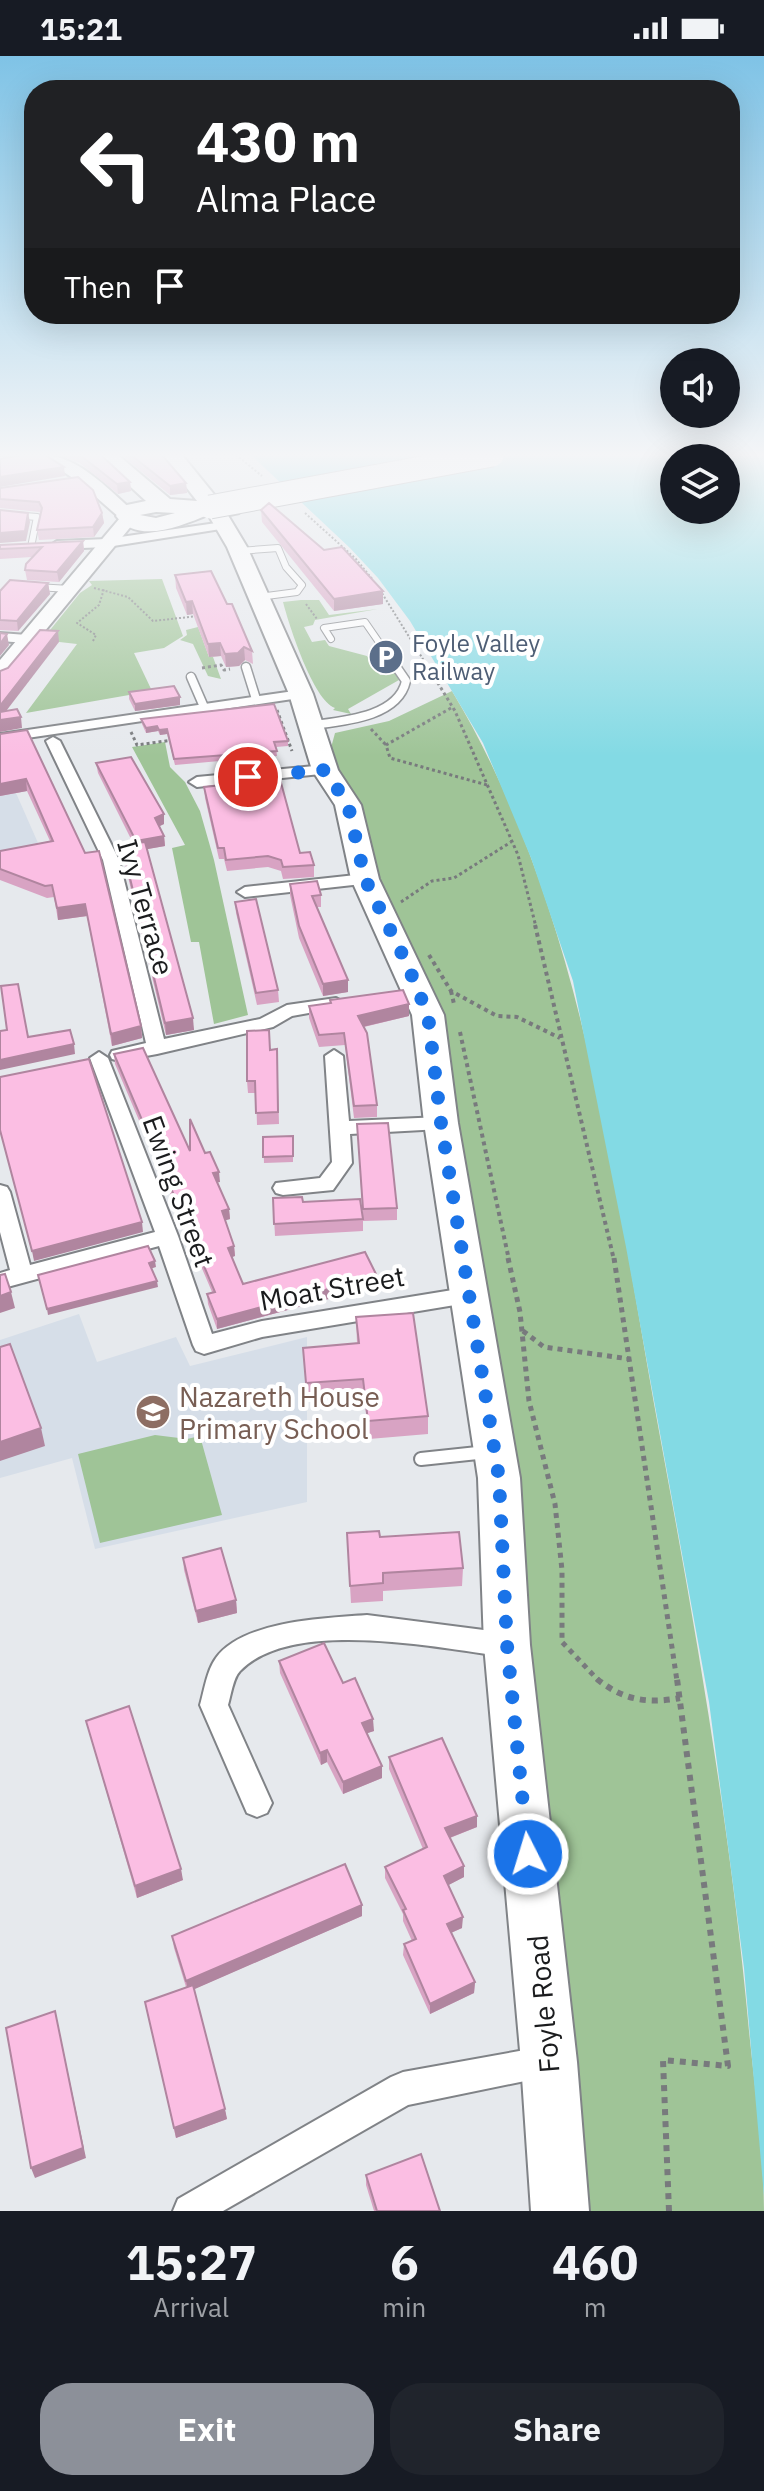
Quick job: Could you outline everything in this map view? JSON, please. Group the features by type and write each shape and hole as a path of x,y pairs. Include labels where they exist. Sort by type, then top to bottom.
{"main road":[{"path":"0,673 98,556"},
{"name":"Foyle Road","path":"241,556 295,708 312,771 348,805 365,879 424,990 441,1123 495,1451 507,1645 549,2062 560,2211"}],"street":[{"path":"0,637 27,639"},
{"path":"0,738 256,699 295,708"},
{"name":"Ivy Terrace","path":"53,741 111,860 157,1048"},
{"path":"197,782 312,771"},
{"path":"245,892 365,879"},
{"path":"157,1048 266,1023 287,1011 360,998"},
{"name":"Ewing Street","path":"157,1048 92,1060 167,1236 204,1345"},
{"path":"283,1188 326,1185 342,1163 334,1056"},
{"path":"341,1128 441,1123"},
{"path":"0,1192 11,1278 167,1236"},
{"name":"Moat Street","path":"204,1345 262,1329 471,1295"},
{"path":"257,1803 214,1705 226,1665 259,1642 315,1630 367,1627 507,1645"},
{"path":"190,2211 403,2089 549,2062"}],"lane":[{"path":"257,597 297,592 302,585 286,567 281,556"},
{"path":"28,586 71,588"},
{"path":"295,708 361,719 401,696 407,688 406,681 365,622 324,628 331,639"},
{"path":"246,667 256,699"},
{"path":"191,677 204,707"},
{"path":"421,1459 495,1451"}],"path":[{"path":"352,556 382,592 452,707 518,855 611,1240 680,1698 728,2066 663,2060 669,2211"},
{"path":"71,588 104,589 130,598 153,621 197,616"},
{"path":"93,641 96,635 77,623 92,614 103,599 104,589"},
{"path":"297,592 324,628"},
{"path":"452,707 386,745 390,758 487,785"},
{"path":"295,708 312,771"},
{"path":"126,720 137,745 179,739"},
{"path":"406,914 401,902 432,881 454,878 512,842"},
{"path":"423,948 436,962 424,990"},
{"path":"424,990 497,1016 517,1017 562,1039"},
{"path":"424,990 457,1017"},
{"path":"460,1030 521,1330 529,1401 555,1504 562,1570 562,1642 598,1684 639,1702 680,1698"},
{"path":"521,1330 544,1347 630,1359"}],"shaded area":[{"path":"16,793 49,868 0,876 0,796"},
{"name":"Nazareth House Primary School","path":"79,1314 97,1362 176,1337 190,1366 307,1337 307,1502 95,1549 72,1458 0,1478 0,1340"}],"green space":[{"path":"162,579 183,636 164,648 134,653 152,691 26,713 77,644 42,640 80,593 92,585 89,581"},
{"path":"319,600 329,615 378,609 315,620 313,625 304,627 312,642 325,640 329,646 367,656 380,675 396,673 399,680 348,709 351,714 333,710 335,708 318,691 310,677 283,602"},
{"path":"198,627 221,679 208,676 193,644 180,640 187,635 186,630"},
{"path":"452,691 498,777 535,867 565,960 610,1152 723,1809 759,2121 764,2211 560,2211 428,1015 325,770 335,733 389,721"},
{"path":"165,742 170,767 185,782 200,811 214,860 248,1015 214,1024 199,942 191,942 172,848 185,845 132,747"},
{"path":"155,1435 187,1439 200,1436 222,1515 100,1543 78,1454"}],"water":[{"path":"357,556 764,556 764,2196 744,1968 709,1702 626,1247 573,981 531,858 483,743 410,621"}],"building":[{"path":"34,556 71,556 57,572 25,570"},
{"path":"298,556 350,556 383,591 334,599"},
{"path":"211,571 227,604 232,604 252,651 244,647 238,653 225,654 220,643 208,644 192,601 186,602 175,575"},
{"path":"10,580 48,583 17,621 0,620 0,591"},
{"path":"40,630 58,631 0,706 0,671 8,668"},
{"path":"174,686 180,697 135,704 129,692"},
{"path":"274,704 288,741 274,742 277,751 174,759 167,729 159,730 157,726 146,728 141,719"},
{"path":"17,709 21,717 0,720 0,712"},
{"path":"27,730 85,853 99,851 141,1026 111,1034 85,904 57,908 52,885 45,886 0,869 0,851 53,841 26,779 0,784 0,734"},
{"path":"131,757 164,814 155,818 164,836 136,841 96,763"},
{"path":"280,779 300,853 310,852 314,865 283,867 281,860 268,856 226,860 224,848 218,848 204,787"},
{"path":"145,842 193,1018 165,1023 122,845"},
{"path":"317,881 321,895 312,896 348,980 323,984 299,926 290,884"},
{"path":"256,899 278,990 256,993 235,902"},
{"path":"18,984 28,1037 70,1030 74,1044 0,1060 0,1031 7,1030 1,986"},
{"path":"403,990 409,1004 358,1016 367,1033 377,1105 354,1106 344,1033 319,1035 309,1006"},
{"path":"269,1030 270,1050 277,1049 278,1112 256,1113 255,1081 247,1081 247,1031"},
{"path":"143,1048 190,1151 190,1119 205,1153 210,1152 219,1172 213,1173 229,1209 222,1211 234,1246 228,1248 243,1284 365,1252 377,1276 217,1319 207,1294 215,1292 114,1054"},
{"path":"89,1059 142,1222 32,1251 0,1130 0,1077"},
{"path":"388,1123 397,1208 363,1209 357,1124"},
{"path":"293,1136 293,1156 263,1157 263,1137"},
{"path":"302,1197 303,1202 360,1199 363,1219 274,1224 273,1198"},
{"path":"148,1246 155,1261 149,1263 157,1281 47,1309 38,1275"},
{"path":"5,1274 11,1292 0,1296 0,1275"},
{"path":"413,1313 428,1416 368,1421 363,1379 306,1383 303,1348 359,1343 356,1317"},
{"path":"10,1344 41,1428 0,1442 0,1347"},
{"path":"379,1531 380,1537 459,1532 463,1568 383,1573 383,1583 350,1586 347,1533"},
{"path":"221,1548 236,1600 196,1611 183,1558"},
{"path":"324,1643 343,1683 355,1678 373,1719 362,1723 382,1766 343,1782 327,1750 320,1753 279,1661"},
{"path":"129,1706 181,1869 135,1886 86,1721"},
{"path":"442,1738 477,1816 445,1828 464,1866 444,1876 463,1917 447,1924 475,1982 430,2004 404,1944 416,1939 403,1910 406,1909 385,1867 427,1847 389,1757"},
{"path":"345,1864 362,1905 186,1981 172,1936"},
{"path":"193,1985 225,2109 174,2128 145,2002"},
{"path":"55,2011 83,2148 31,2168 6,2028"},
{"path":"421,2154 440,2211 377,2211 366,2175"}],"place":[{"name":"Foyle Valley Railway","path":"386,657"},
{"name":"Nazareth House Primary School","path":"153,1412"}],"route":[{"path":"248,777 325,770 348,805 365,879 428,1015 441,1123 499,1478 507,1645 528,1854"}]}
